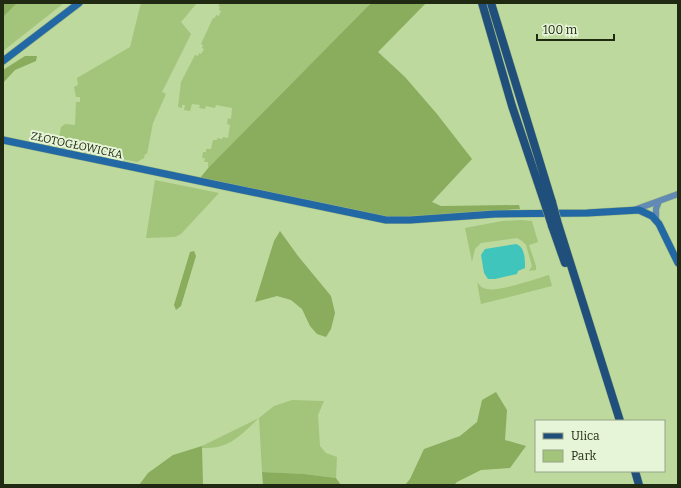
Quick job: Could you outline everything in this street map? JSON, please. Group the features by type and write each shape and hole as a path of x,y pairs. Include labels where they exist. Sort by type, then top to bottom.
{"main road":[{"path":"3,61 78,3"},
{"path":"482,3 512,106 549,203"},
{"path":"491,3 568,272 614,420"},
{"name":"ZŁOTOGŁOWICKA","path":"3,140 386,220 410,220 496,214 607,212 634,210"},
{"path":"634,210 647,213 656,220 662,229 678,263"},
{"path":"555,225 620,420"},
{"path":"630,472 634,485"},
{"path":"635,472 640,485"}],"street":[{"path":"634,210 678,194"},
{"path":"656,220 656,209 659,201"}],"green space":[{"path":"3,3 17,3 3,17"},
{"path":"17,3 64,3 3,51 3,17"},
{"path":"141,3 197,3 181,22 191,34 162,92 166,94 153,123 147,154 145,154 144,158 137,162 61,146 59,139 61,127 65,124 75,125 76,102 80,102 80,97 76,97 74,87 78,85 77,78 130,47"},
{"path":"220,3 371,3 208,167 208,162 204,162 205,158 202,158 203,152 206,152 206,149 211,149 213,140 217,140 217,138 222,139 223,137 228,138 230,125 227,124 228,118 231,119 232,108 216,105 215,108 206,106 205,109 199,108 200,105 192,104 190,111 184,110 185,105 182,105 182,108 178,107 181,82 195,55 198,56 199,53 201,54 204,49 202,48 203,45 201,44 213,18 215,18 216,15 219,16 221,11 219,10 220,7 218,6"},
{"path":"371,3 426,3 378,52 405,77 437,114 472,159 432,202 441,206 519,205 520,209 407,217 380,216 200,178 209,167"},
{"path":"25,56 37,56 36,61 15,70 3,83 3,70"},
{"path":"155,180 219,193 181,234 175,237 146,238"},
{"path":"502,221 532,221 538,242 529,245 536,270 529,271 532,266 526,245 517,238 481,243 475,249 472,262 465,228"},
{"path":"280,231 298,256 331,296 335,313 331,329 326,337 317,334 310,326 302,309 291,300 277,296 255,302 274,241"},
{"path":"194,251 196,256 181,306 176,310 174,305 190,252"},
{"path":"549,275 552,286 481,304 477,282 480,286 486,289 500,289"},
{"path":"496,392 507,410 505,440 526,446 510,468 481,470 454,485 405,485 410,479 424,449 460,436 477,422 482,400"},
{"path":"292,400 324,401 318,415 320,446 326,453 337,457 336,478 304,474 262,472 259,418 274,406"},
{"path":"259,418 241,435 232,441 219,447 202,448 202,446"},
{"path":"202,446 203,485 139,485 148,473 173,455"},
{"path":"262,472 304,474 336,478 341,485 263,485"}],"water":[{"path":"516,244 523,251 525,257 525,268 518,271 517,274 488,279 484,273 481,255 485,249"}]}
